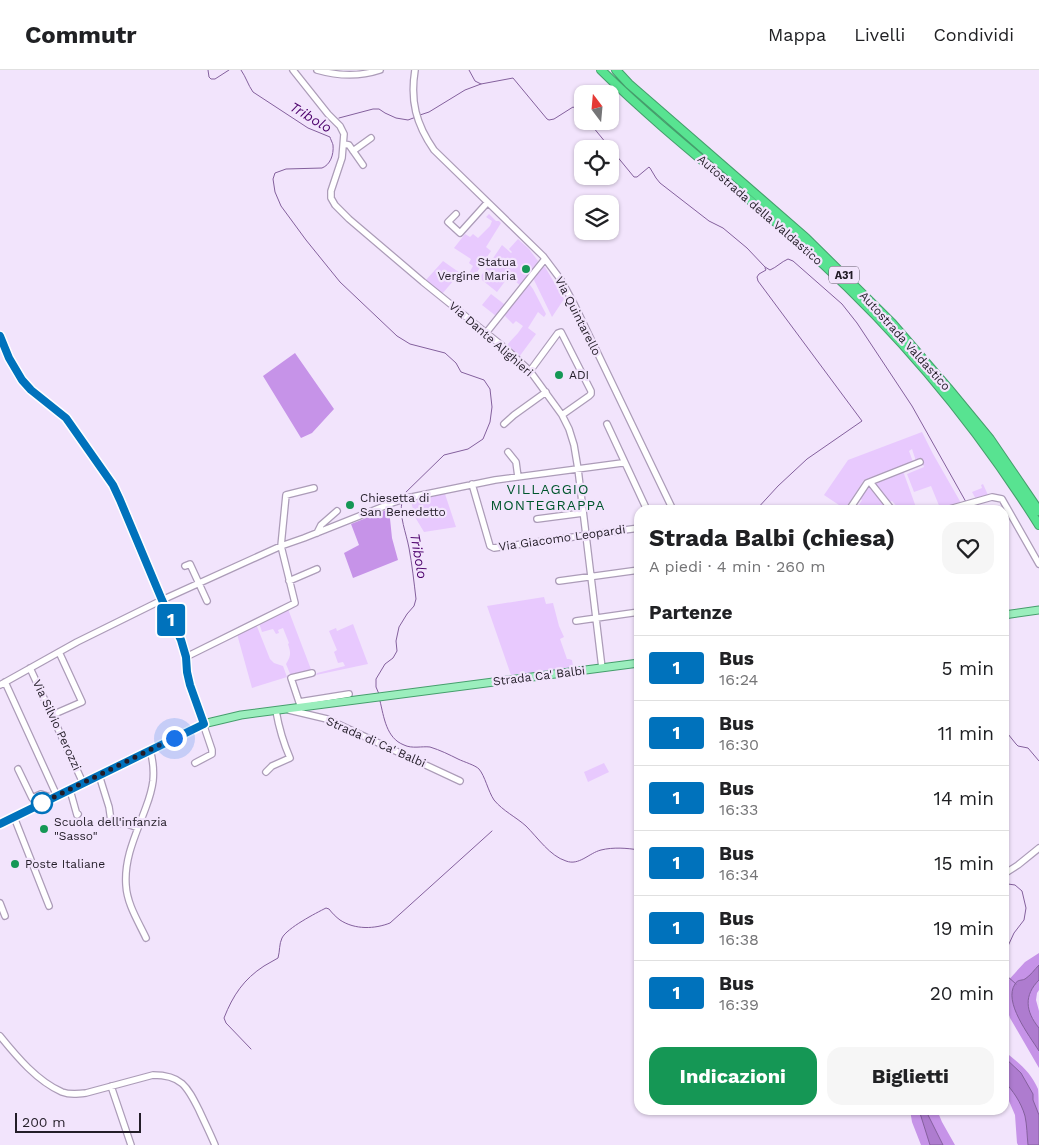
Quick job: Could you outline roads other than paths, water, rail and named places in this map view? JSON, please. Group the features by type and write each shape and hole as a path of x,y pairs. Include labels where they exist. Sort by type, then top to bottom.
{"highway":[{"name":"Autostrada della Valdastico","path":"601,70 659,124 808,251 883,323 917,360 964,417 1039,525"},
{"name":"Autostrada Valdastico","path":"616,70 636,90 806,238 892,323 990,439 1039,511"}],"main road":[{"path":"1009,614 1039,610"},
{"name":"Strada Ca' Balbi","path":"438,689 634,665"},
{"name":"Strada di Ca' Balbi","path":"0,824 204,724 242,715 289,710 300,705 438,689"}],"street":[{"path":"293,70 328,114 342,128 345,137 344,144 349,145 363,166"},
{"path":"317,70 348,75 366,74 380,70"},
{"name":"Via Quintarello","path":"415,70 413,93 417,119 426,139 434,150 545,259 561,280 671,505"},
{"path":"353,151 372,138"},
{"name":"Via Dante Alighieri","path":"344,144 342,158 331,191 331,198 335,205 349,219 530,371 562,415 569,429 578,469 602,668"},
{"path":"456,214 448,222 460,233 487,203"},
{"path":"486,333 545,259"},
{"path":"530,371 558,333 561,332 591,391 589,396 562,415"},
{"path":"0,336 9,358 22,380 31,390 66,418 113,485 120,500 181,640 186,657 188,679 204,724 212,754 195,763"},
{"path":"504,424 514,414 546,392"},
{"path":"607,424 645,505"},
{"path":"508,452 516,462 518,477"},
{"path":"851,505 866,483 920,462"},
{"path":"55,797 3,684 30,668 58,652 199,583 281,546 395,502 472,484 625,464"},
{"path":"870,482 888,505"},
{"name":"Via Giacomo Leopardi","path":"472,484 490,546 494,548 634,529"},
{"path":"186,657 295,603 281,546 286,495 314,488"},
{"path":"964,505 992,497 1002,500 1005,505"},
{"path":"317,533 321,525 337,512"},
{"path":"1009,512 1039,564"},
{"path":"537,519 583,513"},
{"path":"185,566 190,564 207,601"},
{"path":"289,581 316,569"},
{"path":"559,581 634,571"},
{"path":"576,620 634,613"},
{"path":"52,715 82,702 58,652"},
{"name":"Via Silvio Perozzi","path":"30,668 83,783"},
{"path":"300,705 291,678 312,673"},
{"name":"Strada di Ca' Balbi","path":"300,705 349,694"},
{"name":"Strada di Ca' Balbi","path":"289,710 327,719 460,781"},
{"path":"266,772 272,766 290,758 283,743 276,711"},
{"path":"146,938 128,899 126,866 134,835 153,782 153,763 150,750"},
{"path":"18,769 32,798 41,794 55,797"},
{"path":"99,775 109,807 111,822 114,824 125,823 138,828"},
{"path":"70,790 78,814"},
{"path":"14,817 49,906"},
{"path":"1009,871 1039,848"},
{"path":"0,903 5,916"},
{"path":"0,1036 34,1073 50,1085 64,1092 76,1094 153,1075 162,1075 178,1080 189,1091 216,1145"},
{"path":"112,1086 131,1145"}],"waterway":[{"name":"Tribolo","path":"208,70 211,79 215,79 229,70"},
{"name":"Tribolo","path":"241,70 253,92 308,128 330,137 333,143 332,156 325,167 286,169 275,173 273,179 275,192 281,206 306,240 340,282 397,336 410,344 445,353 456,363 461,372 484,380 490,389 492,407 490,422 483,439 468,449 444,455 403,497"},
{"path":"469,70 475,81 481,84 513,78 549,120 574,108"},
{"path":"420,115 429,112 465,90 481,84"},
{"path":"339,118 373,109 379,109 396,118 408,120 416,117"},
{"path":"595,130 634,177 637,177 649,167 660,183 709,221 723,228 747,248 765,267 770,270 788,259 793,261 842,304 857,323 912,406 966,502"},
{"path":"761,505 807,459 862,421 758,281 757,277 766,270 765,268"},
{"name":"Tribolo","path":"379,694 376,687 376,679 385,664 393,658 397,651 396,641 399,627 414,606 416,599 410,554 402,519 402,501"},
{"name":"Tribolo","path":"380,701 387,726 398,742 410,747 434,748 479,769 494,800 505,811 526,826 549,851 560,859 575,862 606,849 634,849"},
{"path":"1009,735 1018,746 1028,748 1039,761"},
{"path":"251,1049 226,1023 224,1018 235,995 245,982 257,971 278,958 281,940 285,934 302,921 326,908 340,920 352,926 372,927 390,923 492,831"},
{"name":"Tribolo","path":"1009,884 1015,885 1022,891 1026,908 1024,920 1014,933 1009,944"},
{"name":"Tribolo","path":"1009,978 1016,984"}],"place":[{"name":"Statua Vergine Maria","path":"526,269"},
{"name":"ADI","path":"559,375"},
{"name":"Chiesetta di San Benedetto","path":"350,505"},
{"name":"Scuola dell'infanzia \"Sasso\"","path":"44,829"},
{"name":"Poste Italiane","path":"15,864"}],"district":[{"name":"VILLAGGIO MONTEGRAPPA","path":"548,498"}]}
